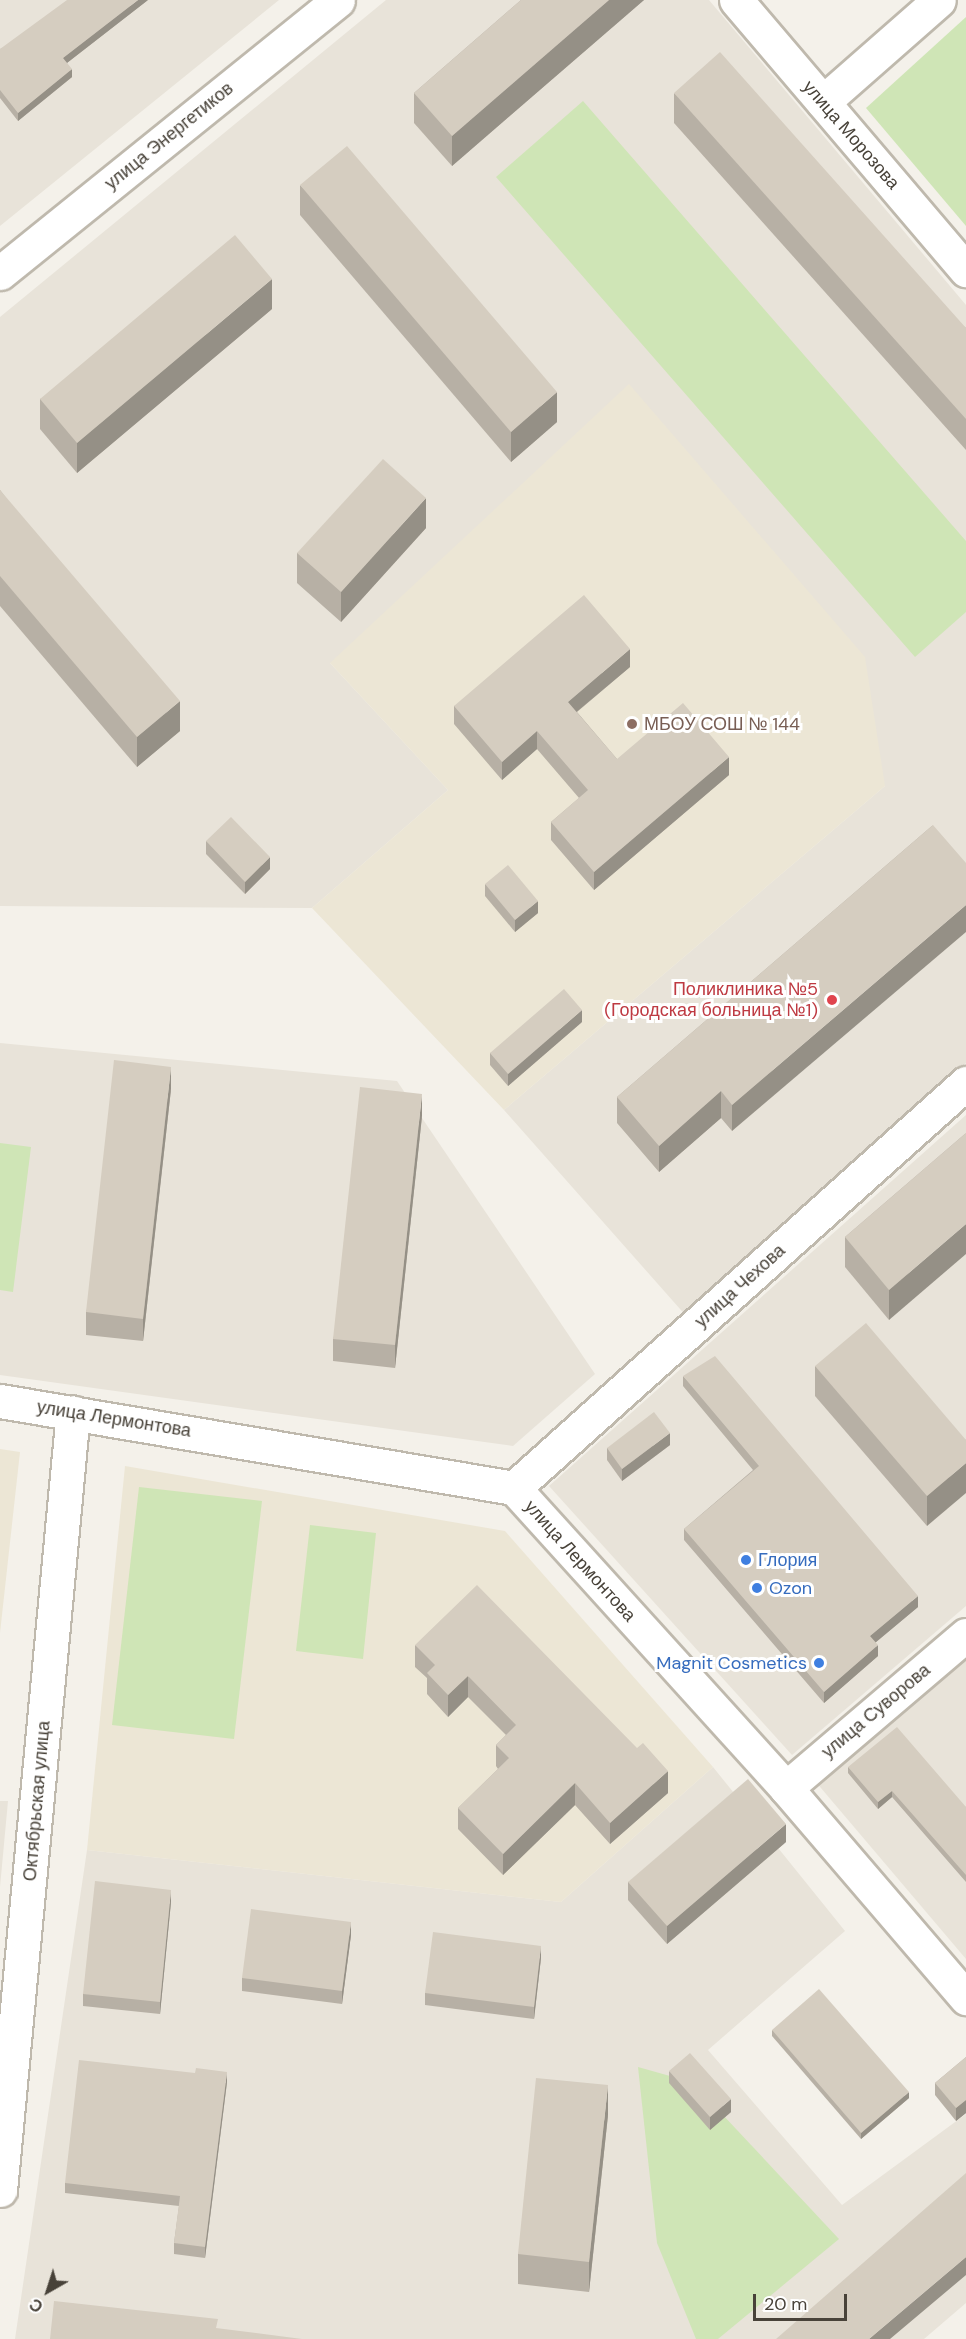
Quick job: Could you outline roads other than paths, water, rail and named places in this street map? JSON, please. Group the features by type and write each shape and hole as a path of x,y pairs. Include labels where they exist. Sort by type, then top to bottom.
{"street":[{"name":"улица Энергетиков","path":"0,273 338,0"},
{"name":"улица Морозова","path":"736,0 966,270"},
{"path":"823,102 939,0"},
{"name":"улица Чехова","path":"514,1488 966,1083"},
{"name":"улица Лермонтова","path":"0,1401 514,1488 786,1788 966,1998"},
{"name":"Октябрьская улица","path":"0,2190 73,1412"},
{"name":"улица Суворова","path":"786,1788 966,1635"}],"place":[{"name":"МБОУ СОШ № 144","path":"632,724"},
{"name":"Поликлиника №5 (Городская больница №1)","path":"832,1000"},
{"name":"Глория","path":"746,1560"},
{"name":"Ozon","path":"757,1588"},
{"name":"Magnit Cosmetics","path":"819,1663"}]}
